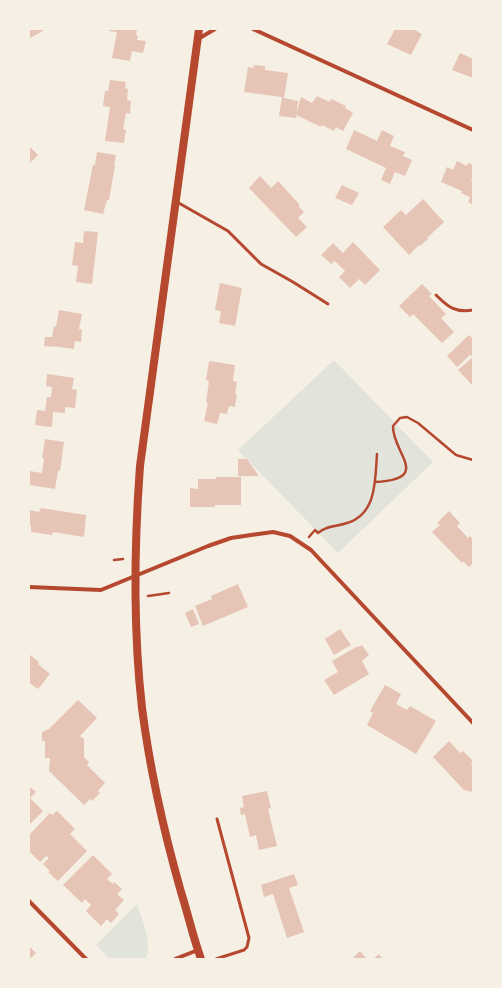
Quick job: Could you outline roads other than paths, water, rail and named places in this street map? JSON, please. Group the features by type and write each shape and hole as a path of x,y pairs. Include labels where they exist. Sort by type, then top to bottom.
{"main road":[{"path":"199,29 140,466 136,521 135,598 142,709 158,802 169,849 201,959"}],"street":[{"path":"198,39 215,29"},
{"path":"253,29 473,130"},
{"path":"29,587 101,590 135,575 231,538 273,532 290,536 311,550 473,723"},
{"path":"29,901 86,959"},
{"path":"175,959 198,950"}],"lane":[{"path":"175,202 228,231 261,264 328,304"},
{"path":"436,295 444,303 455,310 473,310"},
{"path":"216,959 244,950 247,947 249,938 217,819"}]}
